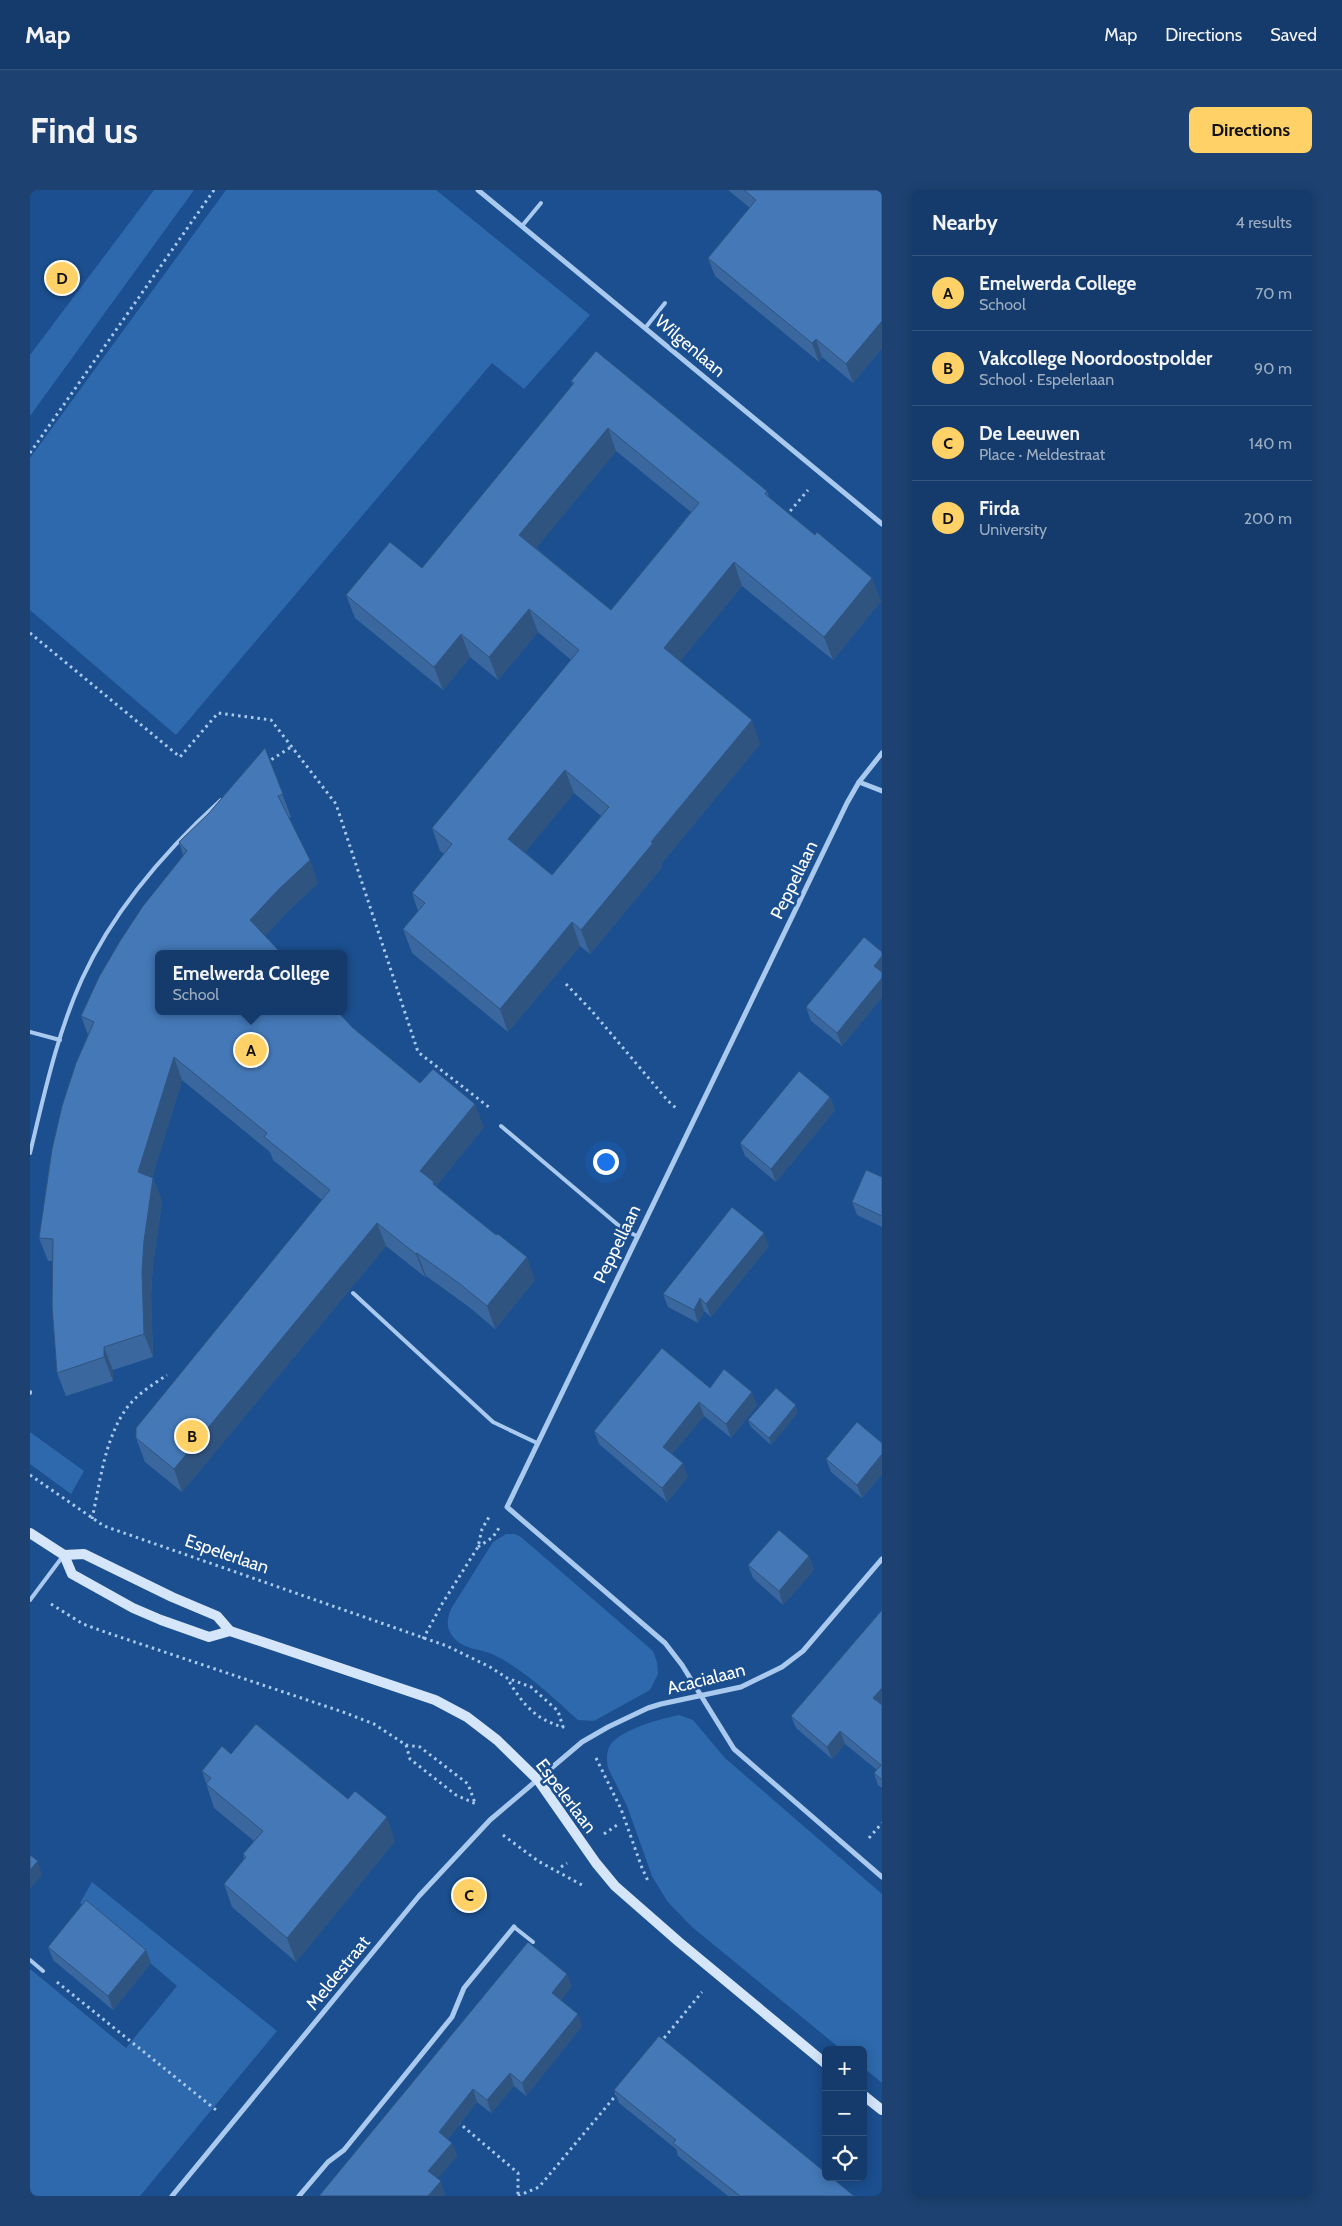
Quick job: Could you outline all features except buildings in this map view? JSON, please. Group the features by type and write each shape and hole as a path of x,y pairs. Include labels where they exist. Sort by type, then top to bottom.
{"main road":[{"path":"30,1533 64,1555 72,1574 133,1608 209,1637 230,1631"},
{"name":"Espelerlaan","path":"64,1555 84,1554 172,1597 217,1616 230,1631 435,1700 452,1708 482,1727 538,1780 596,1863 615,1886 679,1942 822,2061"},
{"path":"867,2097 882,2110"}],"street":[{"name":"Wilgenlaan","path":"478,190 882,524"},
{"name":"Peppellaan","path":"702,1696 665,1643 507,1507 833,832 859,782 882,753"},
{"path":"859,782 882,791"},
{"name":"Acacialaan","path":"538,1780 582,1742 648,1708 741,1687 774,1672 790,1662 810,1644 882,1559"},
{"path":"702,1696 734,1750 882,1877"},
{"name":"Meldestraat","path":"172,2196 450,1860 490,1820 538,1780"},
{"path":"299,2196 328,2162 344,2150 452,2017 464,1988 514,1927"}],"lane":[{"path":"522,226 541,203"},
{"path":"646,327 665,303"},
{"path":"30,1153 43,1098 60,1040 82,979 106,934 136,892 169,854 206,814 227,795"},
{"path":"30,1032 60,1040"},
{"path":"501,1126 624,1230 637,1236"},
{"path":"353,1293 493,1422 537,1444"},
{"path":"30,1600 64,1555"},
{"path":"514,1927 533,1942"},
{"path":"30,1960 43,1971"}],"path":[{"path":"30,453 214,190"},
{"path":"784,519 812,485"},
{"path":"30,633 180,757 218,713 271,720 336,804 418,1052 499,1115 501,1126"},
{"path":"261,768 291,747"},
{"path":"566,984 591,1010 668,1101 681,1111"},
{"path":"92,1518 103,1466 116,1426 132,1402 167,1375"},
{"name":"Espelerlaan","path":"30,1475 104,1526 139,1540 446,1646 490,1667 507,1678 531,1687 558,1711 563,1726 545,1722 520,1700 507,1678"},
{"path":"423,1639 442,1604 478,1547 482,1529 492,1512"},
{"path":"478,1547 493,1537"},
{"path":"36,1594 83,1624 374,1724 406,1745 420,1747 462,1779 468,1784 475,1803 456,1795 410,1758 406,1745"},
{"path":"593,1753 621,1809 642,1868 653,1890"},
{"path":"599,1837 620,1823"},
{"path":"873,1834 882,1823"},
{"path":"504,1836 538,1860 561,1872"},
{"path":"43,1971 221,2114"},
{"path":"657,2046 694,2001"},
{"path":"450,2116 518,2173 518,2196 539,2187 620,2090"}],"shaded area":[{"path":"154,190 194,190 30,416 30,355"},
{"path":"226,190 436,190 590,315 524,389 492,363 176,735 30,610 30,458"},
{"path":"30,1432 84,1471 71,1494 30,1464"},
{"path":"506,1534 515,1534 521,1537 653,1651 657,1662 658,1674 650,1690 594,1721 578,1720 539,1685 507,1662 491,1654 465,1646 456,1640 450,1633 448,1625 451,1609 493,1542"},
{"path":"679,1715 693,1720 725,1758 882,1894 882,2083 867,2070 867,2046 837,2046 692,1927 667,1901 652,1876 627,1806 608,1768 607,1760 610,1745 613,1742 638,1727"},
{"path":"92,1882 277,2031 140,2196 30,2196 30,1969 126,2048 177,1986 80,1903"}],"place":[{"name":"Firda","path":"62,278"},
{"name":"Emelwerda College","path":"251,1050"},
{"name":"Vakcollege Noordoostpolder","path":"192,1436"},
{"name":"De Leeuwen","path":"469,1895"}]}
